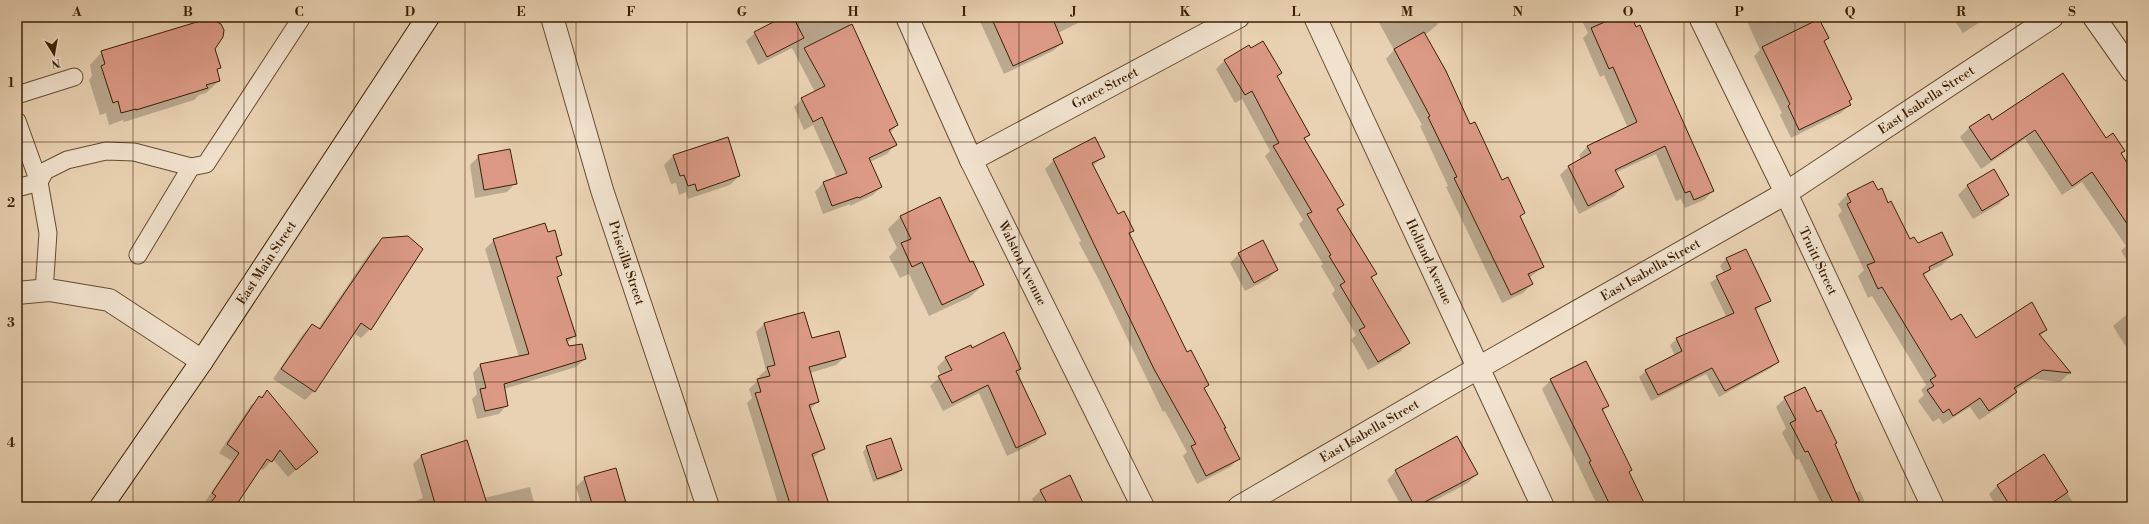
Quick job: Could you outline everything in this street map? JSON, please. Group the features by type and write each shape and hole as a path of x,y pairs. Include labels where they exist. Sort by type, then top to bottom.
{"street":[{"name":"East Main Street","path":"101,507 202,361 428,17"},
{"name":"Priscilla Street","path":"552,17 602,190 708,507"},
{"name":"Walston Avenue","path":"907,17 971,160 1143,507"},
{"name":"Grace Street","path":"971,160 1238,17"},
{"name":"Holland Avenue","path":"1315,17 1543,507"},
{"name":"Truitt Street","path":"1700,17 1786,193 1933,507"},
{"name":"East Isabella Street","path":"1240,507 1478,368 1786,193 2052,17"},
{"path":"2094,17 2132,71"},
{"path":"17,293 44,290 109,300 202,361"}],"lane":[{"path":"17,188 38,182 46,171 67,160 106,151 134,152 191,167 206,164 302,17"},
{"path":"17,95 74,77"},
{"path":"17,122 38,182 48,233 44,290"},
{"path":"138,255 191,167"}],"building":[{"path":"783,17 793,17 804,38 767,57 754,32"},
{"path":"991,17 1052,17 1063,43 1013,66"},
{"path":"1616,17 1632,17 1636,27 1640,25 1714,191 1694,200 1690,191 1685,193 1665,146 1615,170 1624,187 1588,206 1568,166 1591,153 1587,146 1637,122 1613,67 1609,69 1591,28"},
{"path":"210,18 221,24 224,30 223,37 215,49 221,68 217,69 220,81 206,85 208,88 136,110 121,113 118,101 113,103 101,66 105,64 101,51"},
{"path":"1819,19 1829,38 1824,41 1852,99 1849,101 1851,105 1799,130 1788,106 1790,104 1762,47"},
{"path":"852,24 898,125 889,130 897,145 869,158 882,187 859,198 858,197 832,206 823,182 847,173 822,117 813,122 801,98 825,86 804,48"},
{"path":"1424,32 1446,71 1470,124 1475,122 1502,180 1508,177 1525,213 1520,216 1544,267 1528,274 1533,284 1511,295 1454,178 1457,177 1428,117 1430,116 1394,49"},
{"path":"1263,41 1282,73 1277,76 1310,135 1304,138 1344,205 1337,209 1377,274 1371,277 1410,343 1378,362 1359,330 1365,327 1340,285 1345,282 1329,256 1331,255 1307,214 1312,212 1273,146 1279,143 1252,91 1245,95 1224,60 1249,45 1251,48"},
{"path":"2063,73 2106,138 2113,133 2125,151 2121,153 2132,171 2132,231 2092,172 2072,186 2035,130 1991,160 1969,127 1989,114 1992,120"},
{"path":"728,137 740,176 697,191 695,184 688,186 684,175 680,176 673,155"},
{"path":"1095,137 1105,157 1092,163 1118,214 1124,211 1134,231 1129,233 1187,352 1191,350 1209,385 1204,388 1226,428 1224,428 1240,459 1206,476 1191,446 1196,444 1154,369 1053,159"},
{"path":"510,149 517,184 484,190 478,155"},
{"path":"1994,169 2009,195 1982,211 1967,185"},
{"path":"1873,181 1878,190 1882,188 1888,203 1891,201 1910,239 1914,237 1918,243 1942,232 1953,255 1929,267 1930,270 1923,274 1951,320 1961,314 1976,338 2032,302 2047,330 2039,334 2071,373 2043,370 2014,388 2017,392 1989,411 1980,398 1953,416 1949,409 1943,413 1927,390 1934,386 1930,380 1936,376 1882,287 1878,289 1867,265 1875,262 1847,204 1851,202 1847,194"},
{"path":"940,197 970,262 973,261 984,285 942,305 922,262 912,267 901,243 911,239 900,216"},
{"path":"545,223 548,232 555,230 562,255 556,257 562,275 557,277 576,336 566,339 569,346 582,344 586,359 504,384 508,406 485,411 480,389 486,388 480,364 529,354 493,239"},
{"path":"408,236 423,249 371,330 361,323 315,392 281,369 312,324 320,329 382,238"},
{"path":"1263,240 1278,270 1254,283 1238,253"},
{"path":"1746,249 1771,301 1755,308 1779,362 1725,391 1712,368 1658,395 1645,370 1682,351 1676,338 1734,313 1716,276 1731,269 1726,258"},
{"path":"804,312 812,338 839,331 846,357 809,367 819,402 809,405 825,449 812,454 830,507 791,507 755,393 761,392 757,379 770,376 767,367 775,365 764,323"},
{"path":"1004,332 1021,369 1016,371 1046,434 1016,448 988,385 952,403 938,376 952,370 945,357 971,345 972,348"},
{"path":"1586,361 1609,406 1602,409 1632,470 1629,472 1646,507 1611,507 1589,462 1591,461 1550,379"},
{"path":"1805,387 1817,412 1821,410 1837,443 1835,444 1862,507 1835,507 1808,451 1805,452 1790,423 1796,420 1784,397"},
{"path":"267,390 318,452 296,470 280,450 272,462 267,459 235,507 207,507 216,496 212,493 239,453 227,444 259,396 262,398"},
{"path":"1457,436 1478,474 1415,507 1395,470"},
{"path":"891,438 902,470 877,479 866,446"},
{"path":"467,440 488,507 436,507 421,455"},
{"path":"2044,454 2068,492 2046,507 2011,507 1997,485"},
{"path":"616,468 626,503 622,504 623,507 593,507 584,477"},
{"path":"1070,475 1085,507 1049,507 1040,490"}]}
